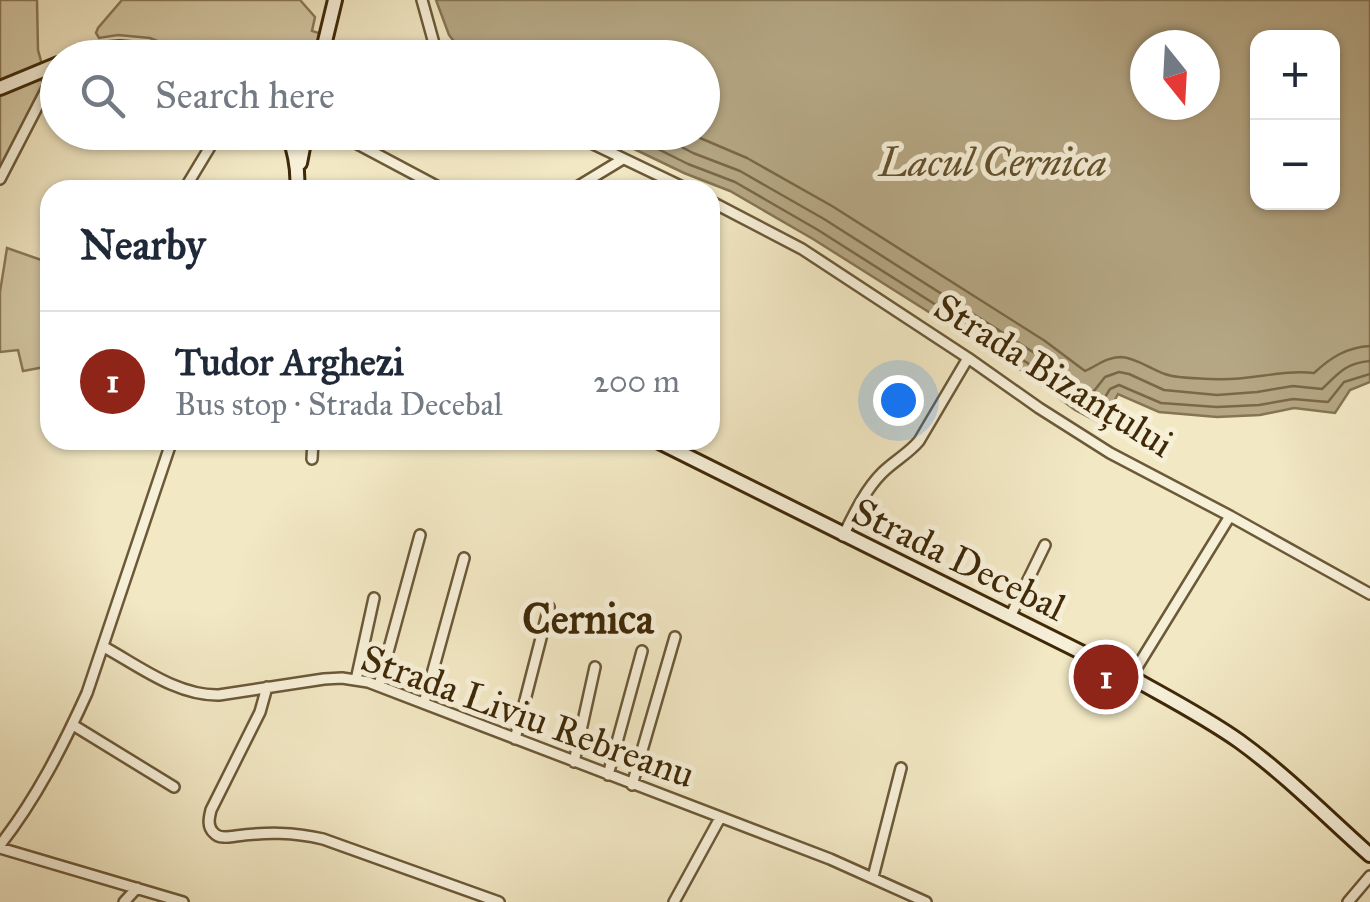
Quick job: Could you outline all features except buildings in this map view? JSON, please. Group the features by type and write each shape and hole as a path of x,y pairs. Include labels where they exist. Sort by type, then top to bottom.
{"main road":[{"path":"325,40 335,0"},
{"path":"0,88 40,70"},
{"path":"293,150 298,175"},
{"path":"298,180 301,150"},
{"name":"Strada Decebal","path":"675,450 1131,677 1204,718 1241,742 1370,856"}],"street":[{"path":"422,0 433,40"},
{"path":"0,179 40,102"},
{"path":"190,180 209,150"},
{"path":"369,150 425,180"},
{"path":"605,150 668,180"},
{"path":"588,180 623,159"},
{"name":"Strada Bizanțului","path":"720,205 802,250 1110,453 1370,594"},
{"path":"843,536 875,481 919,441 968,358"},
{"path":"169,450 104,646 73,724 0,847 183,902"},
{"path":"312,450 312,459"},
{"path":"1131,677 1230,516"},
{"path":"378,686 420,535"},
{"path":"1010,617 1046,545"},
{"path":"424,703 464,558"},
{"path":"356,680 374,598"},
{"path":"516,739 549,608"},
{"path":"632,784 674,637"},
{"name":"Strada Liviu Rebreanu","path":"104,646 195,694 218,696 324,678 378,686 873,877 926,902"},
{"path":"608,775 642,651"},
{"path":"574,762 595,668"},
{"path":"266,687 260,712 211,810 209,820 214,833 227,837 281,832 323,839 499,902"},
{"path":"73,724 174,787"},
{"path":"873,877 901,768"},
{"path":"674,902 720,818"},
{"path":"1348,902 1370,876"},
{"path":"124,902 137,888"}],"shaded area":[{"path":"0,0 37,0 40,96 0,168"},
{"path":"122,0 300,0 315,17 312,31 322,34 319,40 155,40 118,35 99,38 98,28"},
{"path":"7,248 40,260 40,368 23,371 18,350 0,352 0,292"}],"water":[{"name":"Lacul Cernica","path":"436,0 1370,0 1370,382 1350,390 1335,413 1294,408 1260,415 1217,417 1159,412 1118,394 1102,424 1075,410 1024,372 813,239 720,187 720,180 702,180 636,150 720,150 720,40 453,40"}],"place":[{"name":"Tudor Arghezi","path":"1106,677"}],"district":[{"name":"Cernica","path":"588,619"}]}
